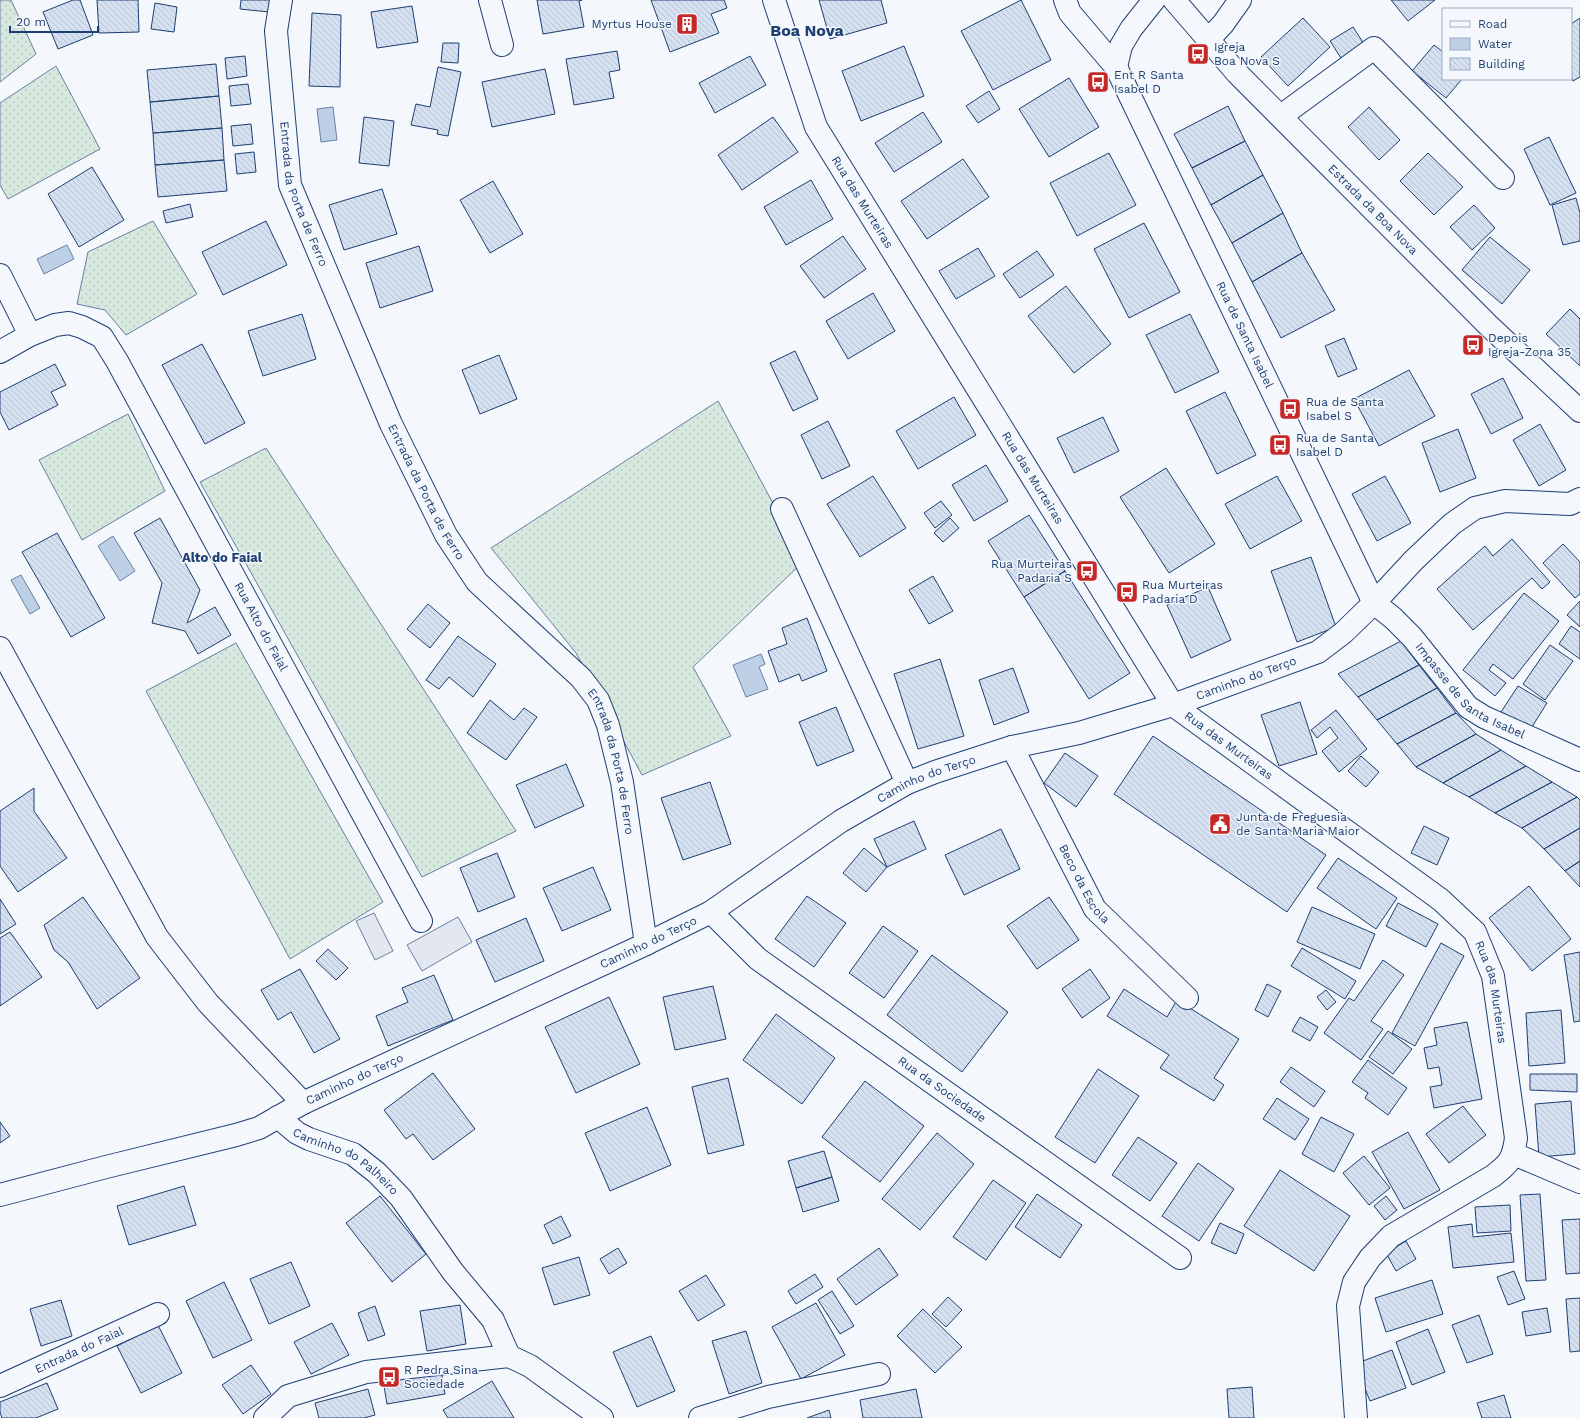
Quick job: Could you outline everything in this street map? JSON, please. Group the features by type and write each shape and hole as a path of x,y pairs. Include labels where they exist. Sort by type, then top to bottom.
{"street":[{"name":"Entrada da Porta de Ferro","path":"281,0 276,31 290,185 391,424 446,535 477,582 581,678 598,700 608,725 622,782 646,944"},
{"path":"490,0 502,45"},
{"name":"Rua das Murteiras","path":"774,0 816,127 1173,704 1441,900 1474,932 1493,976 1516,1138 1514,1154"},
{"name":"Rua de Santa Isabel","path":"1065,0 1070,13 1116,67 1374,603"},
{"path":"1116,67 1121,46 1131,29 1154,0"},
{"name":"Estrada da Boa Nova","path":"1174,0 1237,73 1488,325 1580,411"},
{"path":"1208,40 1223,24 1240,0"},
{"path":"1281,116 1374,48 1503,178"},
{"path":"0,275 30,335"},
{"name":"Rua Alto do Faial","path":"0,352 30,335 55,325 69,323 82,327 102,337 117,361 421,921"},
{"name":"Caminho do Terço","path":"278,1117 303,1102 646,944 711,912 840,821 907,783 935,772 1012,747 1079,733 1173,704 1318,652 1343,633 1452,524 1475,508 1505,501 1570,504 1580,499"},
{"path":"782,509 907,783"},
{"name":"Impasse de Santa Isabel","path":"1374,603 1412,637 1468,706 1484,717 1580,760"},
{"path":"0,648 157,937 208,1003 303,1102"},
{"name":"Beco da Escola","path":"1012,747 1095,909 1187,998"},
{"name":"Rua da Sociedade","path":"711,912 758,959 1180,1258"},
{"path":"0,1195 106,1166 236,1135 259,1128 278,1117"},
{"name":"Caminho do Palheiro","path":"278,1117 297,1133 308,1139 353,1154 377,1173 401,1198 453,1272 493,1320 509,1356"},
{"path":"1356,1418 1348,1306 1354,1282 1370,1258 1391,1236 1493,1176 1506,1166 1514,1154 1580,1182"},
{"name":"Entrada do Faial","path":"0,1386 158,1314"},
{"path":"265,1418 288,1396 366,1372 509,1356 530,1366 602,1418"},
{"path":"700,1418 768,1397 879,1374"}],"shaded area":[{"path":"0,0 11,0 36,54 0,82"},
{"path":"56,66 100,149 8,199 0,185 0,103"},
{"path":"153,221 197,294 126,335 105,310 77,304 88,252"},
{"path":"718,401 804,561 693,667 731,736 642,775 576,653 491,548"},
{"path":"128,414 165,491 82,540 39,460"},
{"path":"266,448 516,831 422,877 200,482"},
{"path":"236,643 383,902 290,959 146,691"},
{"path":"374,913 393,951 375,960 356,921"},
{"path":"458,917 472,942 422,971 407,945"}],"water":[{"path":"333,107 337,140 321,142 317,109"},
{"path":"67,245 74,259 44,274 37,259"},
{"path":"113,536 135,571 120,581 98,546"},
{"path":"21,575 40,608 30,614 11,580"},
{"path":"761,654 765,664 759,667 768,689 746,697 733,665"}],"building":[{"path":"73,0 80,0 93,35 58,49 43,12"},
{"path":"97,0 138,0 139,32 99,33"},
{"path":"241,0 270,0 269,12 240,9"},
{"path":"537,0 582,0 579,1 584,27 543,34"},
{"name":"Myrtus House","path":"651,0 724,0 727,8 711,14 719,33 670,52"},
{"path":"819,0 881,0 887,23 830,39"},
{"path":"1021,0 1051,60 993,90 961,31"},
{"path":"1391,0 1435,0 1408,21"},
{"path":"155,3 177,7 174,32 151,29"},
{"path":"412,6 418,42 377,48 371,12"},
{"path":"312,13 341,15 340,87 309,86"},
{"path":"1303,18 1330,47 1288,86 1261,57"},
{"path":"1580,18 1580,77 1573,81 1572,79 1572,23"},
{"path":"1353,27 1366,47 1343,61 1330,41"},
{"path":"443,43 459,43 458,63 441,62"},
{"path":"1434,45 1442,51 1442,80 1461,80 1446,98 1412,71"},
{"path":"904,46 924,96 861,121 842,71"},
{"path":"617,51 620,70 609,72 614,98 574,105 566,59"},
{"path":"245,56 247,76 227,79 225,58"},
{"path":"750,56 766,85 715,113 699,83"},
{"path":"216,64 219,96 150,102 147,70"},
{"path":"438,67 461,72 448,136 437,134 438,130 411,125 416,104 430,107"},
{"path":"545,69 555,114 492,127 482,82"},
{"path":"1069,78 1099,127 1049,157 1019,109"},
{"path":"248,84 251,104 231,106 229,86"},
{"path":"989,91 1000,109 978,123 966,106"},
{"path":"219,96 222,128 153,133 150,102"},
{"path":"1228,106 1245,141 1192,168 1174,134"},
{"path":"1369,107 1400,140 1379,160 1348,127"},
{"path":"923,112 942,142 894,172 875,143"},
{"path":"364,117 394,121 389,166 359,163"},
{"path":"773,117 798,152 742,190 718,155"},
{"path":"251,124 253,144 233,146 231,126"},
{"path":"222,128 224,160 155,165 153,133"},
{"path":"1549,137 1576,193 1550,205 1524,149"},
{"path":"1245,141 1263,175 1211,205 1192,168"},
{"path":"254,152 256,172 237,174 235,154"},
{"path":"1109,153 1136,205 1077,236 1050,183"},
{"path":"1428,153 1463,187 1434,215 1400,181"},
{"path":"963,159 989,197 927,239 901,201"},
{"path":"224,160 227,191 158,197 155,165"},
{"path":"92,167 124,220 79,247 48,194"},
{"path":"1263,175 1283,213 1232,243 1211,205"},
{"path":"811,180 833,219 786,245 764,207"},
{"path":"493,181 523,234 490,253 460,200"},
{"path":"382,189 397,234 344,250 329,205"},
{"path":"1576,198 1580,213 1580,241 1563,245 1552,205"},
{"path":"190,204 193,217 166,223 163,211"},
{"path":"1474,205 1495,228 1472,250 1450,227"},
{"path":"1283,213 1302,253 1252,282 1232,243"},
{"path":"266,221 287,265 223,295 202,252"},
{"path":"1144,223 1180,292 1129,318 1094,249"},
{"path":"843,236 866,269 824,298 800,266"},
{"path":"1490,237 1530,270 1502,304 1462,270"},
{"path":"419,246 433,291 380,308 366,263"},
{"path":"978,248 995,276 956,299 939,271"},
{"path":"1037,251 1054,275 1020,298 1003,274"},
{"path":"1302,253 1335,310 1281,338 1252,282"},
{"path":"1066,286 1111,344 1074,373 1028,316"},
{"path":"873,293 895,331 848,359 826,321"},
{"path":"1570,309 1580,319 1580,366 1546,334"},
{"path":"302,314 316,359 263,376 248,331"},
{"path":"1190,314 1219,372 1175,393 1146,335"},
{"path":"1344,338 1357,369 1338,377 1325,346"},
{"path":"202,344 245,423 205,444 162,365"},
{"path":"795,351 818,399 793,411 770,363"},
{"path":"499,355 517,399 480,414 462,370"},
{"path":"55,364 66,385 51,392 58,405 9,430 0,412 0,392"},
{"path":"1409,370 1435,416 1379,446 1354,399"},
{"path":"1503,378 1523,418 1491,434 1471,394"},
{"path":"1225,392 1256,455 1217,474 1186,411"},
{"path":"954,397 976,435 918,469 896,431"},
{"path":"1103,417 1119,451 1074,473 1057,438"},
{"path":"828,421 850,466 822,479 801,435"},
{"path":"1540,424 1566,470 1539,486 1513,440"},
{"path":"1458,429 1476,478 1440,492 1422,443"},
{"path":"986,465 1008,501 974,521 952,485"},
{"path":"1166,468 1215,544 1169,573 1120,497"},
{"path":"873,476 906,528 860,557 827,504"},
{"path":"1277,476 1302,521 1250,549 1225,504"},
{"path":"1385,476 1411,523 1377,541 1352,494"},
{"path":"941,501 952,515 935,528 924,513"},
{"path":"1029,515 1065,571 1024,597 988,541"},
{"path":"160,518 200,590 187,623 215,607 231,635 198,654 185,631 152,623 162,583 134,533"},
{"path":"950,518 959,528 943,542 934,533"},
{"path":"57,533 105,618 71,637 22,552"},
{"path":"1512,539 1550,582 1542,589 1532,578 1473,630 1437,589 1485,546 1493,556"},
{"path":"1563,544 1580,562 1580,594 1575,598 1543,563"},
{"path":"1311,557 1336,627 1297,642 1271,571"},
{"path":"1065,571 1130,673 1089,699 1024,597"},
{"path":"933,576 953,611 929,624 909,590"},
{"path":"1208,587 1231,640 1191,658 1167,605"},
{"path":"1524,593 1559,621 1513,679 1493,664 1489,670 1506,683 1495,696 1463,670"},
{"path":"1580,601 1580,627 1567,615"},
{"path":"428,604 450,623 430,648 407,629"},
{"path":"807,618 827,671 802,681 799,674 779,682 768,651 787,644 782,628"},
{"path":"1571,626 1580,632 1580,659 1559,644"},
{"path":"458,636 496,664 473,697 449,677 439,689 426,680"},
{"path":"1401,641 1419,665 1358,697 1338,674"},
{"path":"1550,645 1573,661 1545,700 1523,684"},
{"path":"940,659 964,736 918,749 894,674"},
{"path":"1419,665 1437,688 1377,720 1358,697"},
{"path":"1013,668 1029,712 994,725 979,680"},
{"path":"1518,686 1547,703 1530,730 1501,712"},
{"path":"1437,688 1456,713 1397,744 1377,720"},
{"path":"490,700 514,720 524,708 537,717 506,760 467,733"},
{"path":"1300,702 1317,754 1279,766 1261,715"},
{"path":"836,707 854,751 817,766 799,722"},
{"path":"1336,710 1367,749 1339,772 1322,751 1338,738 1330,727 1317,738 1311,730"},
{"path":"1456,713 1476,734 1416,767 1397,744"},
{"path":"1476,734 1501,750 1443,783 1416,767"},
{"name":"Junta de Freguesia de Santa Maria Maior","path":"1153,736 1326,855 1287,912 1114,794"},
{"path":"1501,750 1526,766 1469,797 1443,783"},
{"path":"1065,753 1098,776 1076,807 1044,783"},
{"path":"1361,756 1379,772 1366,787 1348,771"},
{"path":"566,764 584,806 535,828 516,785"},
{"path":"1526,766 1552,782 1495,813 1469,797"},
{"path":"710,782 731,844 683,860 661,798"},
{"path":"1552,782 1577,797 1522,828 1495,813"},
{"path":"34,788 34,811 67,858 18,892 0,866 0,811"},
{"path":"1577,797 1580,800 1580,828 1544,849 1522,828"},
{"path":"914,821 926,849 887,867 874,839"},
{"path":"1424,826 1449,838 1437,865 1411,853"},
{"path":"1580,828 1580,861 1565,871 1544,849"},
{"path":"1001,829 1020,869 964,895 945,855"},
{"path":"864,848 887,867 866,892 843,873"},
{"path":"497,853 515,897 478,912 460,868"},
{"path":"1338,858 1397,898 1376,929 1317,888"},
{"path":"1580,861 1580,887 1565,871"},
{"path":"593,867 611,910 562,931 543,888"},
{"path":"1529,886 1571,939 1532,971 1489,918"},
{"path":"807,896 846,923 814,967 775,939"},
{"path":"83,897 140,978 97,1009 68,962 54,950 44,925"},
{"path":"1049,897 1079,940 1037,969 1007,926"},
{"path":"0,899 16,924 0,934"},
{"path":"1398,903 1438,924 1426,947 1386,926"},
{"path":"1312,907 1375,934 1360,969 1297,942"},
{"path":"526,918 544,961 495,982 476,940"},
{"path":"883,926 918,951 884,998 849,973"},
{"path":"10,932 42,977 0,1006 0,938"},
{"path":"1441,943 1464,956 1415,1046 1392,1033"},
{"path":"1302,948 1356,981 1345,999 1291,966"},
{"path":"328,949 348,968 336,980 316,961"},
{"path":"1580,952 1580,1021 1574,1022 1564,955"},
{"path":"932,955 1008,1012 962,1072 887,1015"},
{"path":"1383,960 1404,975 1371,1021 1383,1029 1361,1060 1324,1033 1349,998 1354,1001"},
{"path":"300,969 340,1039 314,1053 291,1012 278,1020 261,990"},
{"path":"1090,969 1110,998 1082,1018 1062,989"},
{"path":"434,975 453,1020 388,1046 376,1016 408,1002 402,988"},
{"path":"1267,984 1281,991 1268,1017 1255,1010"},
{"path":"713,986 726,1039 675,1050 663,997"},
{"path":"1124,989 1167,1017 1177,1000 1239,1039 1214,1078 1224,1085 1214,1101 1160,1068 1169,1055 1107,1016"},
{"path":"1326,990 1336,1002 1327,1010 1317,997"},
{"path":"609,997 640,1064 576,1093 545,1027"},
{"path":"1561,1010 1565,1063 1529,1066 1526,1013"},
{"path":"776,1014 835,1058 802,1104 743,1060"},
{"path":"1300,1017 1318,1027 1310,1041 1292,1031"},
{"path":"1467,1022 1482,1099 1434,1108 1430,1087 1442,1085 1439,1067 1428,1069 1424,1048 1437,1045 1434,1028"},
{"path":"1388,1031 1412,1049 1393,1074 1369,1057"},
{"path":"1368,1060 1407,1088 1388,1115 1365,1098 1368,1093 1352,1082"},
{"path":"1291,1067 1325,1091 1314,1107 1280,1082"},
{"path":"1098,1069 1139,1096 1095,1163 1055,1137"},
{"path":"433,1073 475,1129 433,1160 413,1134 406,1139 384,1110"},
{"path":"1530,1074 1577,1074 1577,1092 1530,1090"},
{"path":"728,1078 744,1145 708,1154 692,1087"},
{"path":"865,1081 924,1126 880,1182 822,1137"},
{"path":"1277,1098 1309,1119 1295,1140 1263,1119"},
{"path":"1571,1101 1575,1154 1539,1157 1535,1104"},
{"path":"1463,1106 1486,1135 1449,1163 1426,1134"},
{"path":"647,1107 671,1165 610,1191 585,1133"},
{"path":"1321,1117 1354,1134 1334,1172 1302,1154"},
{"path":"0,1122 10,1136 0,1143"},
{"path":"1408,1132 1440,1190 1404,1209 1372,1152"},
{"path":"937,1133 974,1164 920,1230 882,1199"},
{"path":"1138,1137 1177,1163 1150,1201 1112,1175"},
{"path":"824,1151 832,1177 796,1188 788,1161"},
{"path":"1364,1156 1390,1188 1369,1205 1343,1173"},
{"path":"1198,1163 1234,1189 1199,1241 1162,1216"},
{"path":"1280,1170 1350,1216 1314,1271 1244,1226"},
{"path":"832,1177 839,1201 803,1212 796,1188"},
{"path":"993,1180 1026,1203 986,1260 953,1237"},
{"path":"184,1186 196,1225 129,1245 117,1206"},
{"path":"1037,1194 1082,1225 1060,1258 1015,1227"},
{"path":"1540,1194 1546,1280 1526,1281 1520,1195"},
{"path":"380,1196 426,1254 392,1282 346,1223"},
{"path":"1386,1196 1397,1210 1385,1220 1374,1206"},
{"path":"1510,1205 1511,1231 1477,1233 1475,1207"},
{"path":"561,1216 571,1236 553,1244 544,1225"},
{"path":"1580,1219 1580,1273 1566,1274 1562,1220"},
{"path":"1220,1223 1244,1234 1236,1254 1211,1243"},
{"path":"1472,1224 1473,1237 1511,1233 1514,1262 1453,1268 1448,1227"},
{"path":"1406,1241 1416,1259 1396,1271 1386,1253"},
{"path":"618,1248 627,1263 609,1274 600,1259"},
{"path":"879,1248 898,1275 856,1305 837,1279"},
{"path":"579,1257 590,1295 554,1305 542,1268"},
{"path":"291,1262 310,1306 269,1324 250,1279"},
{"path":"1514,1271 1525,1299 1508,1305 1497,1277"},
{"path":"815,1274 823,1287 796,1304 788,1291"},
{"path":"706,1275 725,1305 698,1321 679,1291"},
{"path":"1432,1280 1443,1314 1386,1332 1375,1298"},
{"path":"224,1282 252,1340 213,1358 186,1301"},
{"path":"832,1291 854,1326 840,1334 818,1300"},
{"path":"948,1297 962,1310 946,1327 932,1314"},
{"path":"1580,1298 1580,1351 1570,1352 1566,1299"},
{"path":"61,1300 72,1336 41,1346 30,1309"},
{"path":"816,1303 845,1355 801,1379 772,1327"},
{"path":"460,1305 466,1344 427,1351 420,1311"},
{"path":"375,1306 385,1335 368,1341 358,1313"},
{"path":"1547,1308 1551,1332 1526,1336 1522,1312"},
{"path":"923,1309 962,1347 935,1373 897,1336"},
{"path":"1479,1315 1493,1354 1467,1363 1452,1325"},
{"path":"332,1323 349,1355 311,1374 294,1342"},
{"path":"158,1325 182,1373 141,1393 117,1346"},
{"path":"1428,1329 1445,1372 1412,1385 1396,1342"},
{"path":"746,1331 762,1383 729,1394 712,1341"},
{"path":"651,1336 675,1391 637,1407 613,1352"},
{"path":"1392,1350 1406,1388 1370,1401 1355,1364"},
{"path":"251,1365 271,1394 243,1414 222,1385"},
{"path":"441,1370 445,1394 387,1404 383,1380"},
{"path":"492,1381 514,1418 448,1418 443,1410"},
{"path":"47,1383 58,1409 36,1418 2,1418 0,1412 0,1402"},
{"path":"1252,1387 1254,1418 1229,1418 1227,1389"},
{"path":"368,1389 375,1415 364,1418 319,1418 315,1403"},
{"path":"916,1389 922,1418 863,1418 860,1400"},
{"path":"1504,1395 1511,1418 1482,1418 1477,1403"},
{"path":"829,1410 831,1418 807,1418"}],"place":[{"name":"Myrtus House","path":"687,24"},
{"name":"Igreja Boa Nova S","path":"1198,54"},
{"name":"Ent R Santa Isabel D","path":"1098,82"},
{"name":"Depois Igreja-Zona 35","path":"1473,345"},
{"name":"Rua de Santa Isabel S","path":"1290,409"},
{"name":"Rua de Santa Isabel D","path":"1280,445"},
{"name":"Rua Murteiras Padaria S","path":"1087,571"},
{"name":"Rua Murteiras Padaria D","path":"1127,592"},
{"name":"Junta de Freguesia de Santa Maria Maior","path":"1220,824"},
{"name":"R Pedra Sina Sociedade","path":"389,1377"}],"district":[{"name":"Boa Nova","path":"807,30"},
{"name":"Alto do Faial","path":"222,557"}]}
